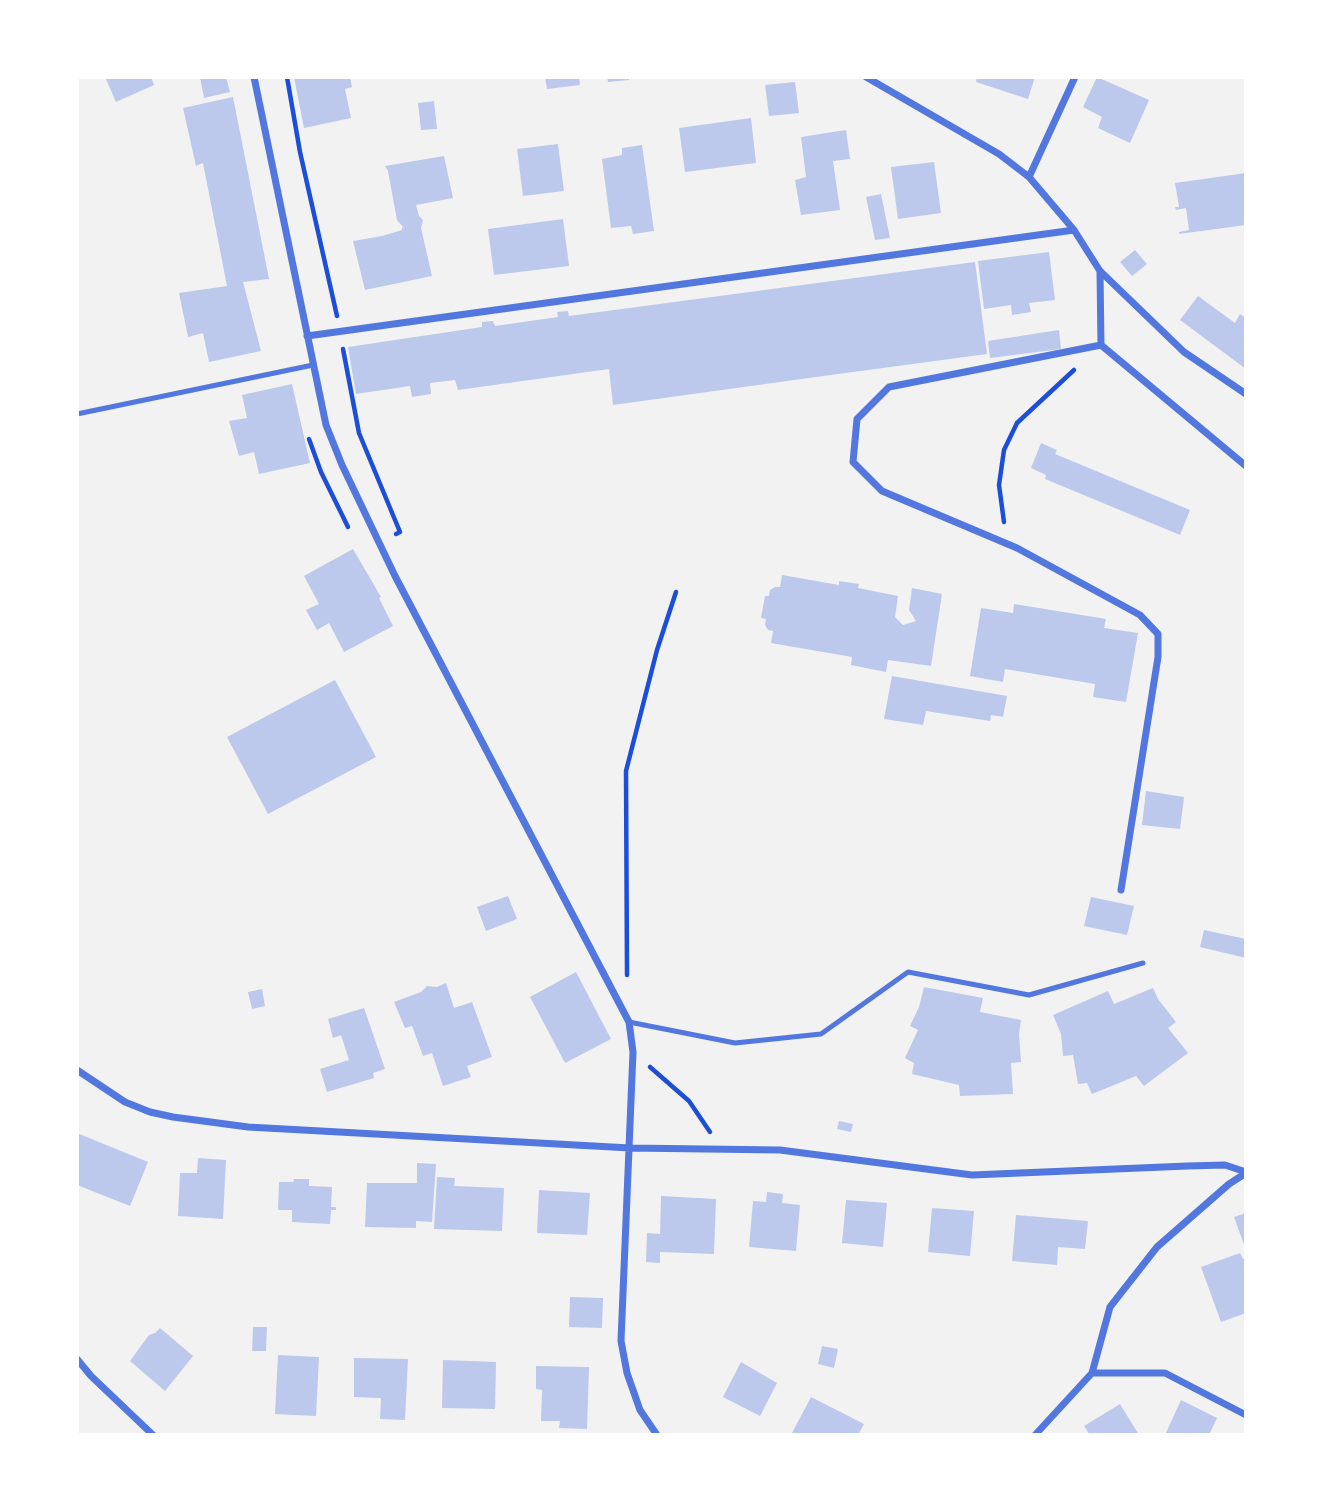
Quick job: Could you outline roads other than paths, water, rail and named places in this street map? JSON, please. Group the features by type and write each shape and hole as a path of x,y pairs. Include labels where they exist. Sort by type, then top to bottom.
{"street":[{"path":"254,77 326,425 380,544 629,1022 633,1052 621,1341 627,1373 640,1410 657,1435"},
{"path":"866,77 999,154 1029,177 1074,230 1100,271 1184,352 1246,394"},
{"path":"1029,177 1075,77"},
{"path":"307,336 1074,230"},
{"path":"1100,271 1101,345 1246,466"},
{"path":"1101,345 889,387 857,419 853,462 882,491 1017,548 1140,615 1158,634 1158,657 1121,890"},
{"path":"77,1070 125,1102 150,1112 247,1127 630,1149 780,1150 972,1175 1225,1166 1246,1172"},
{"path":"1035,1435 1092,1373 1110,1307 1157,1247 1246,1172"},
{"path":"77,1359 91,1376 153,1435"},
{"path":"1092,1373 1165,1373 1246,1415"}],"lane":[{"path":"77,414 313,365"},
{"path":"629,1022 735,1043 796,1037 821,1034 908,971 1029,995 1143,963"}]}
